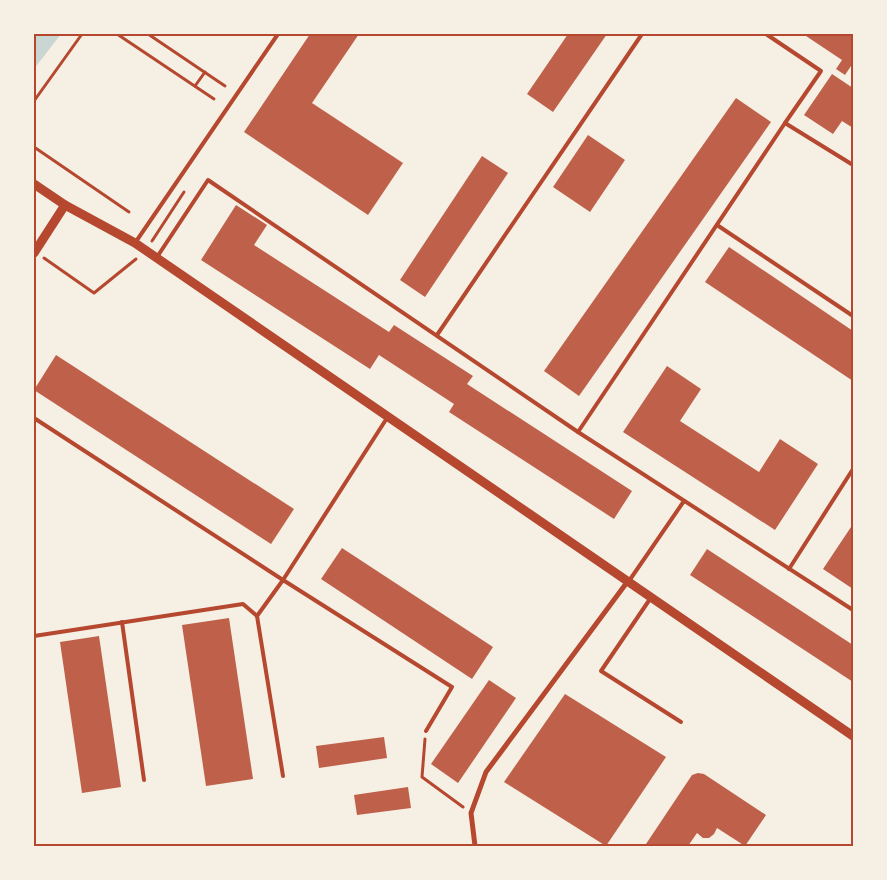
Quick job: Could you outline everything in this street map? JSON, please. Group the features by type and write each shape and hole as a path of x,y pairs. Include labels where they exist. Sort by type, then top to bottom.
{"street":[{"path":"34,184 65,204 135,243 853,736"},
{"path":"34,252 65,204"},
{"path":"475,846 471,813 486,772 629,581"}],"lane":[{"path":"135,243 278,34"},
{"path":"437,335 642,34"},
{"path":"578,432 821,71 766,34"},
{"path":"785,123 853,165"},
{"path":"156,258 208,180 578,432 853,610"},
{"path":"717,224 853,316"},
{"path":"257,616 283,580 389,416"},
{"path":"34,418 452,687 426,731"},
{"path":"789,569 853,469"},
{"path":"629,581 684,501"},
{"path":"651,597 601,671 681,722"},
{"path":"34,636 243,604 257,616 283,776"},
{"path":"122,622 144,780"}],"path":[{"path":"34,101 82,34"},
{"path":"116,34 214,99"},
{"path":"148,34 225,86"},
{"path":"195,86 204,72"},
{"path":"34,148 130,212"},
{"path":"34,252 94,293"},
{"path":"426,731 422,777 471,813"}],"shaded area":[{"path":"34,34 61,34 34,69"}],"building":[{"path":"310,34 359,34 312,103 403,163 368,215 244,132"},
{"path":"568,34 607,34 553,112 527,94"},
{"path":"803,34 853,34 853,63 845,75 836,69 842,60"},
{"path":"832,74 853,88 853,128 842,121 833,134 804,115"},
{"path":"736,98 771,122 579,396 544,371"},
{"path":"588,135 625,160 590,212 553,187"},
{"path":"482,156 508,173 425,297 400,280"},
{"path":"236,205 267,225 254,245 389,332 394,325 473,376 467,384 632,491 614,519 449,412 454,404 379,355 370,369 201,260"},
{"path":"729,247 853,331 853,381 705,282"},
{"path":"56,355 294,509 271,544 34,390"},
{"path":"667,366 701,389 680,421 759,472 780,439 818,464 775,530 623,432"},
{"path":"853,524 853,589 823,569"},
{"path":"342,548 493,647 472,679 321,579"},
{"path":"707,549 853,645 853,682 690,575"},
{"path":"229,618 253,779 206,786 182,625"},
{"path":"99,636 121,787 82,793 60,642"},
{"path":"489,680 516,698 458,783 431,764"},
{"path":"565,694 666,757 606,846 504,782"},
{"path":"384,737 387,758 319,768 316,746"},
{"path":"704,774 766,815 745,846 717,828 709,838 703,838 697,833 688,846 650,846 646,844 692,775"},
{"path":"408,787 411,808 357,815 354,795"}]}
